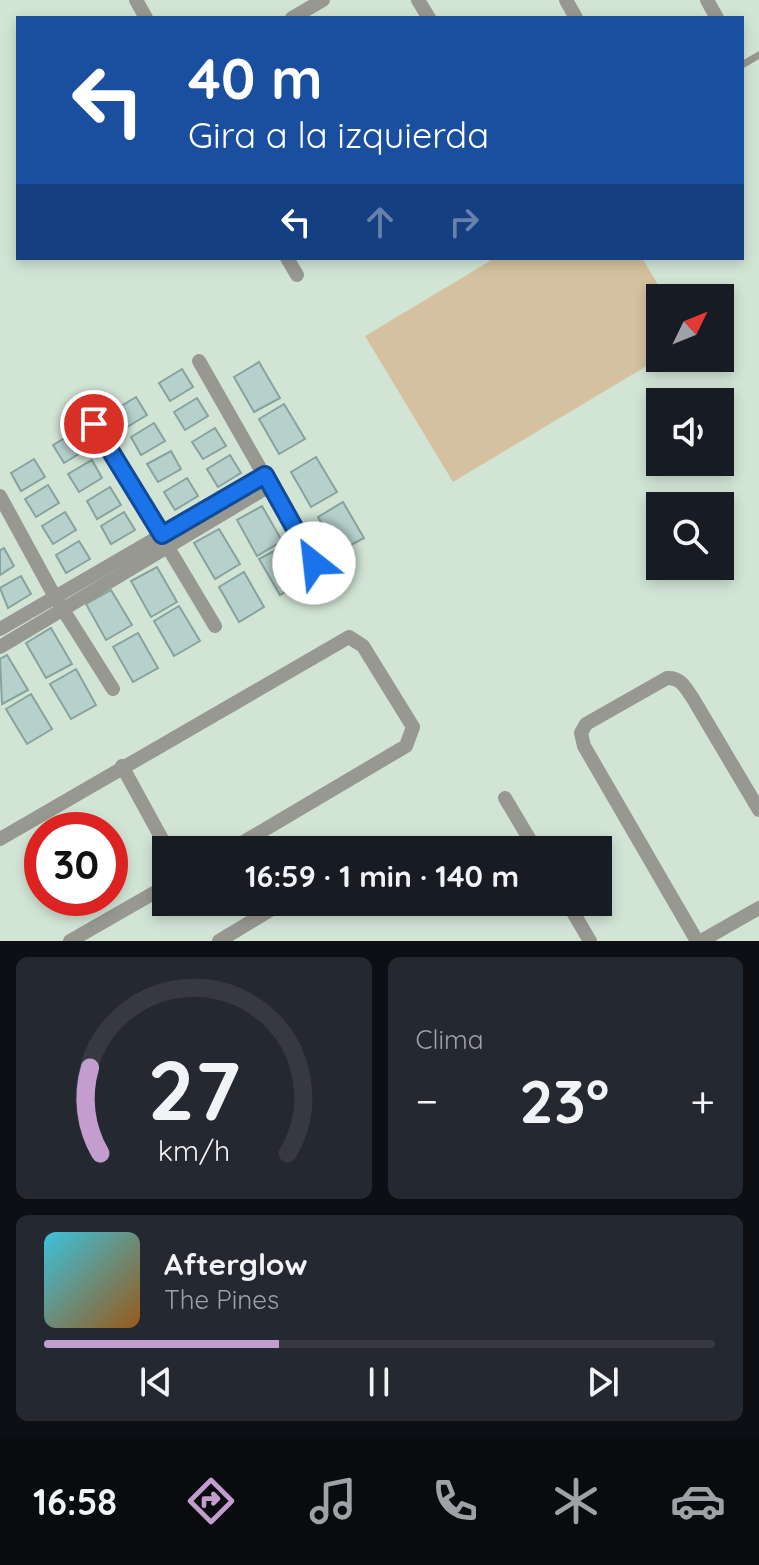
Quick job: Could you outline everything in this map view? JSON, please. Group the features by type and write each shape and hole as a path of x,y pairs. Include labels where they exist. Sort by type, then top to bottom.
{"street":[{"path":"295,16 323,0"},
{"path":"288,260 297,275"},
{"path":"199,361 314,563"},
{"path":"94,424 215,626"},
{"path":"0,647 63,611 165,542 268,480"},
{"path":"0,496 63,611 113,689"},
{"path":"0,629 55,597 165,542"},
{"path":"0,839 349,637 363,646 413,727 412,737 406,746 258,836"},
{"path":"759,810 692,697 673,677 586,724 581,733 584,746 699,941 759,908"},
{"path":"122,766 160,836"},
{"path":"505,798 528,836"},
{"path":"70,941 152,894"},
{"path":"219,941 242,935 265,916"},
{"path":"575,916 590,941"}],"shaded area":[{"path":"492,260 643,260 658,284 646,284 646,366 453,482 365,336"}],"building":[{"path":"259,362 280,398 254,412 234,377"},
{"path":"182,369 193,387 170,401 159,383"},
{"path":"136,397 147,415 124,429 113,411"},
{"path":"197,398 208,416 185,430 174,412"},
{"path":"284,404 305,439 279,454 259,419"},
{"path":"154,423 165,441 141,455 131,437"},
{"path":"215,428 226,446 203,459 192,442"},
{"path":"77,431 87,449 64,463 53,445"},
{"path":"171,451 181,469 158,482 147,464"},
{"path":"230,455 241,473 218,487 207,469"},
{"path":"316,457 337,492 311,507 291,472"},
{"path":"34,459 45,477 21,491 11,473"},
{"path":"92,460 102,478 79,492 68,474"},
{"path":"187,478 198,496 175,510 164,492"},
{"path":"48,485 59,503 36,517 25,499"},
{"path":"110,487 121,505 97,519 87,501"},
{"path":"343,502 364,538 338,552 318,517"},
{"path":"262,506 282,541 257,556 237,520"},
{"path":"65,512 76,530 53,544 42,526"},
{"path":"124,512 135,530 111,544 101,526"},
{"path":"219,529 240,564 215,579 194,543"},
{"path":"79,541 90,559 66,573 56,555"},
{"path":"285,545 305,580 280,595 259,559"},
{"path":"4,548 14,566 0,575 0,550"},
{"path":"157,567 177,602 151,617 131,581"},
{"path":"244,572 264,607 239,622 219,587"},
{"path":"21,576 31,594 8,608 0,588"},
{"path":"111,590 132,625 106,640 86,604"},
{"path":"179,606 200,641 174,656 154,621"},
{"path":"51,628 72,664 46,678 26,643"},
{"path":"138,633 158,668 133,682 113,647"},
{"path":"7,655 28,690 2,704 0,659"},
{"path":"76,669 96,705 71,719 50,684"},
{"path":"31,694 52,729 27,744 6,709"}],"route":[{"path":"94,424 162,535 265,475 314,563"}]}
